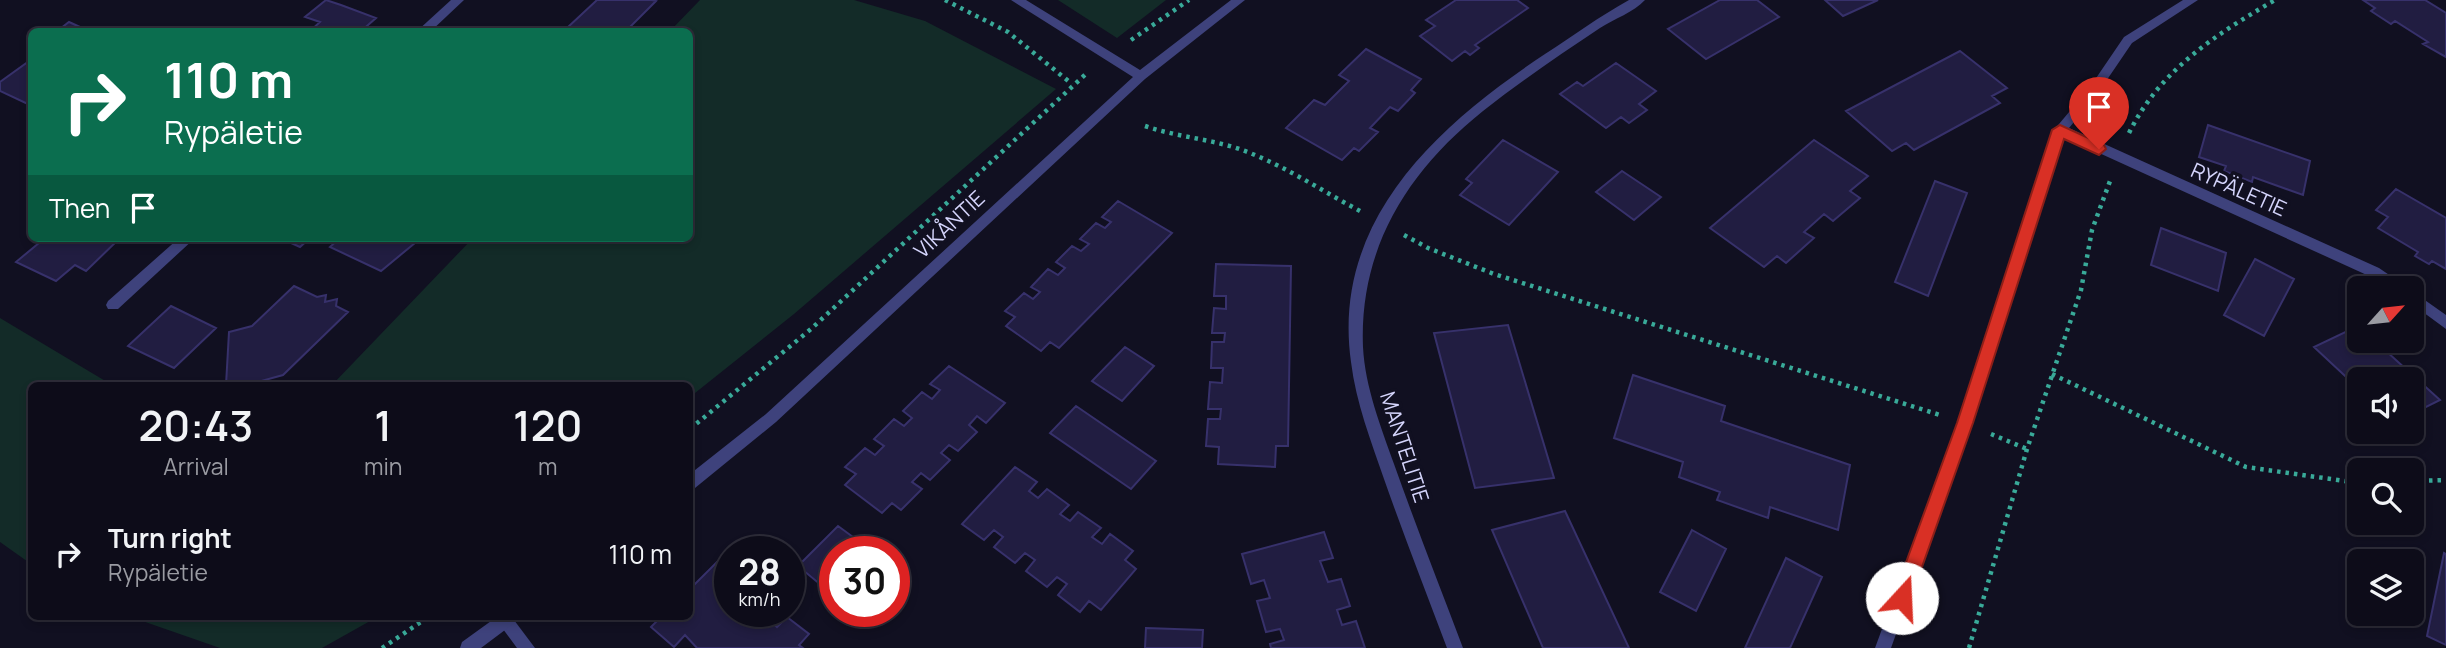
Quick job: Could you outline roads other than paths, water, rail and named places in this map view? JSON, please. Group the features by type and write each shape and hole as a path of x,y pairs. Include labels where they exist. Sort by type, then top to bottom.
{"street":[{"path":"426,28 458,0"},
{"path":"1017,0 1141,76"},
{"name":"VIKÅNTIE","path":"693,480 771,418 1141,76 1239,0"},
{"name":"MANTELITIE","path":"1455,648 1368,411 1356,345 1359,295 1368,253 1380,222 1410,173 1452,127 1500,88 1639,0"},
{"path":"1883,648 1965,423 2060,130 2094,90 2128,40 2192,0"},
{"name":"RYPÄLETIE","path":"2060,130 2380,276"},
{"path":"113,304 183,242"},
{"path":"2424,306 2446,323"},
{"path":"468,648 505,620"},
{"path":"509,620 527,648"}]}
